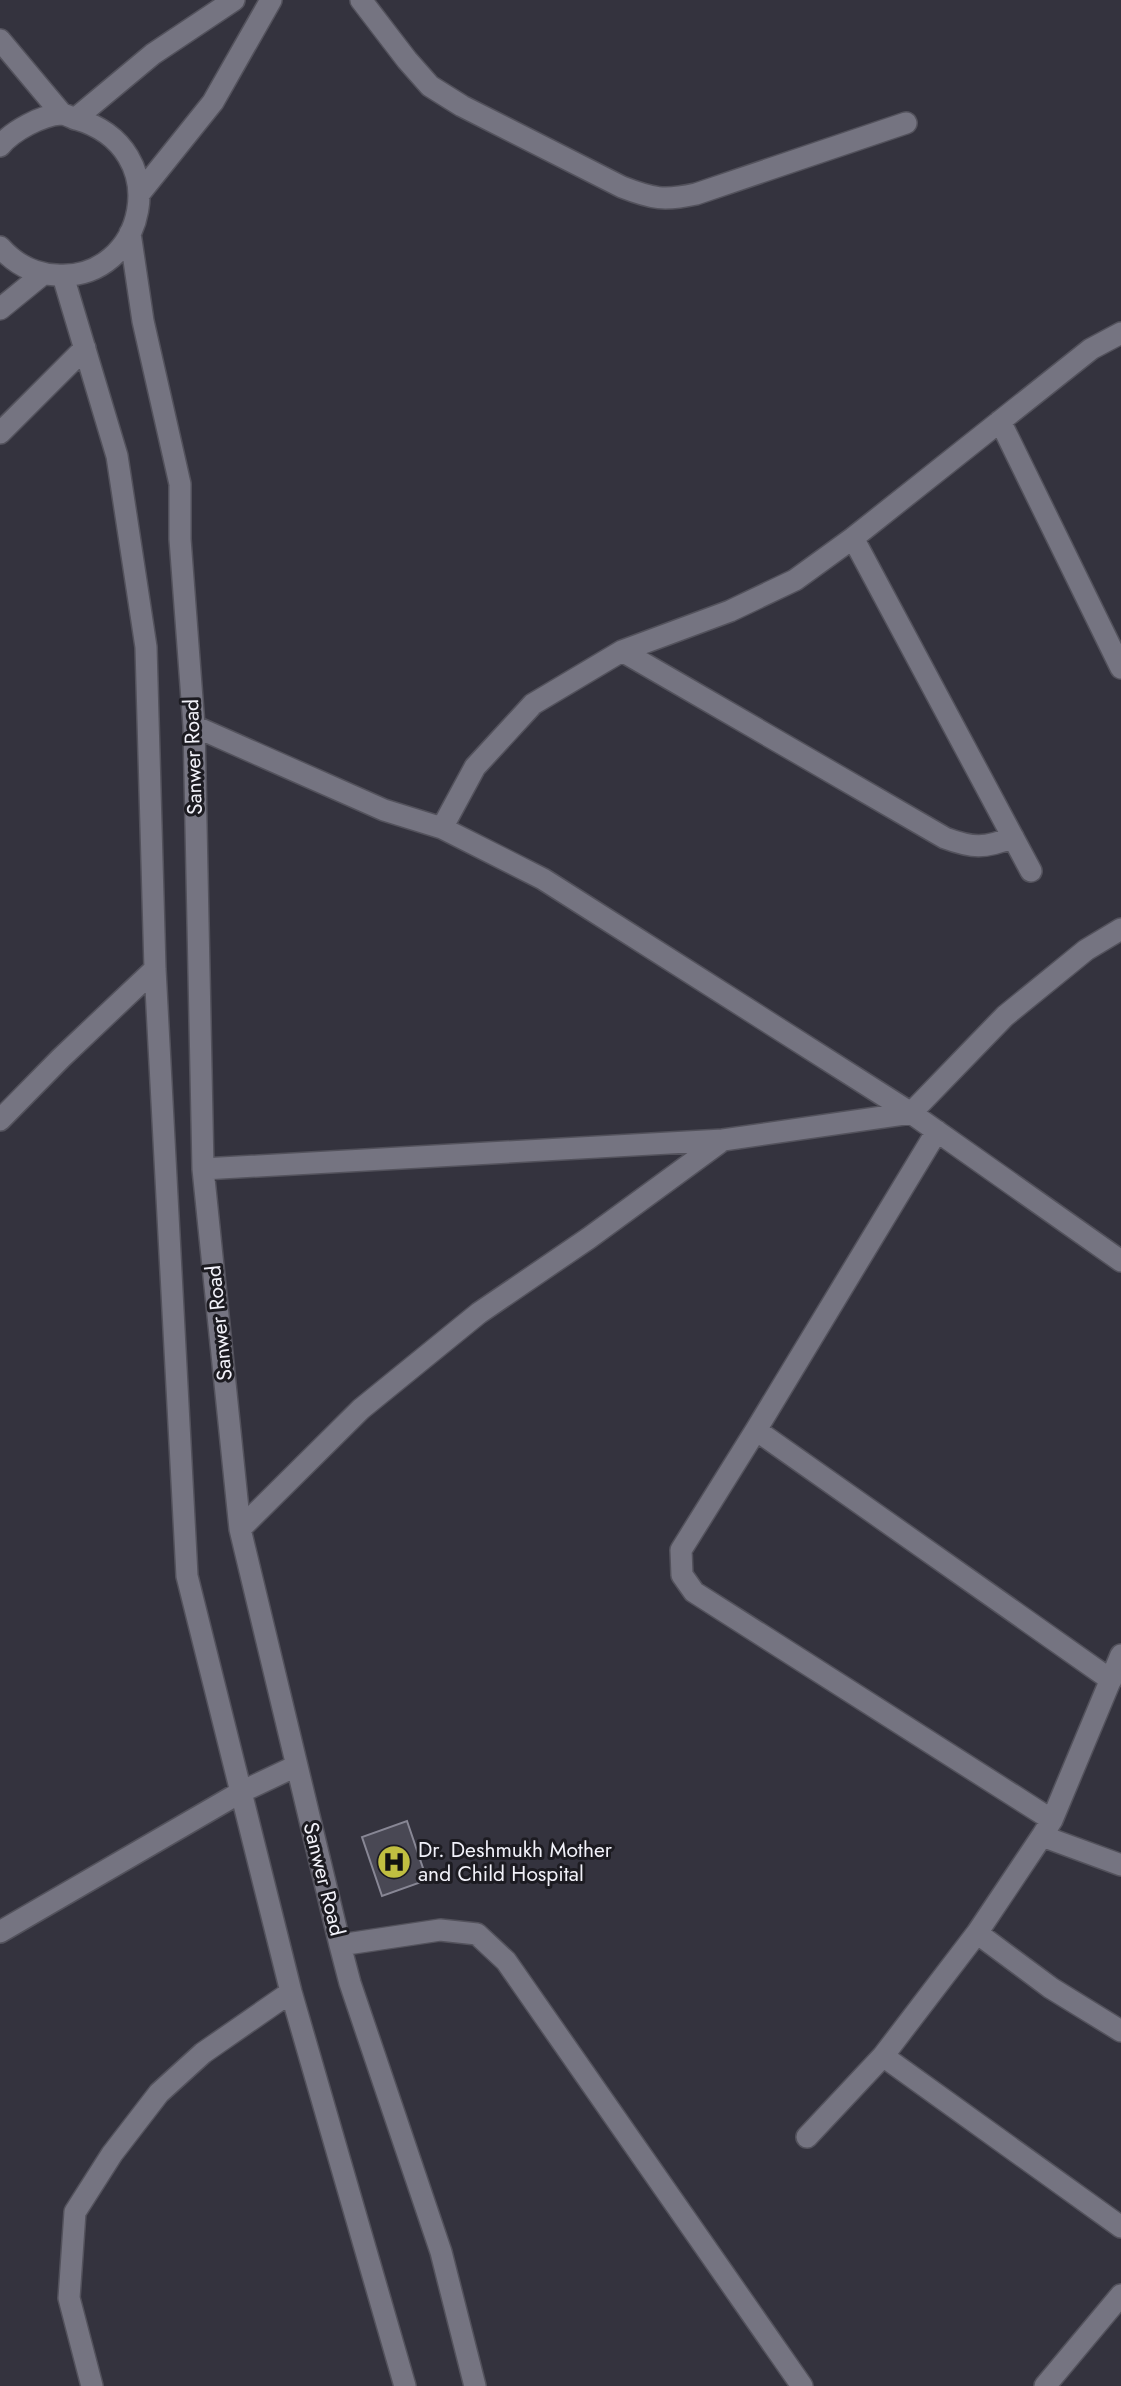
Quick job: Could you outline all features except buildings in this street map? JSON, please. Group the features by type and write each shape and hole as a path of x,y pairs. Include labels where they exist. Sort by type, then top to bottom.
{"street":[{"path":"1,143 18,130 68,117 153,54 234,0"},
{"path":"140,193 214,102 271,0"},
{"path":"361,0 430,86 462,106 649,198 672,199 696,194 906,123"},
{"path":"0,40 68,117 97,126 114,138 127,154 136,173 140,193 138,214 131,233 118,250 102,263 84,272 53,275 23,267 0,247"},
{"name":"Sanwer Road","path":"131,233 144,321 180,484 180,539 194,726 203,1169 240,1530 354,1996 441,2252 475,2386"},
{"path":"0,309 53,275"},
{"name":"Sanwer Road","path":"53,275 85,348 117,456 146,646 155,969 187,1576 291,1992 405,2386"},
{"path":"432,826 475,768 533,704 622,651 730,611 795,580 853,538 1091,349 1121,333"},
{"path":"0,433 85,348"},
{"path":"1000,421 1121,668"},
{"path":"853,538 1031,871"},
{"path":"622,651 945,838 971,847 995,845 1013,837"},
{"path":"194,726 384,810 432,826 543,879 911,1112 1121,1261"},
{"path":"203,1169 723,1140 911,1112 1005,1016 1086,950 1121,929"},
{"path":"0,1120 155,969"},
{"path":"937,1131 681,1550 682,1575 694,1592 1047,1828 1121,1865"},
{"path":"240,1530 361,1409 479,1313 589,1238 723,1140"},
{"path":"756,1430 1111,1680"},
{"path":"807,2137 883,2056 977,1933 1047,1828 1121,1655"},
{"path":"0,1932 241,1792 296,1766"},
{"path":"340,1945 440,1930 477,1934 506,1961 802,2386"},
{"path":"977,1933 1051,1987 1121,2031"},
{"path":"92,2386 69,2298 75,2212 112,2154 159,2093 203,2053 291,1992"},
{"path":"883,2056 1121,2227"},
{"path":"1045,2386 1121,2295"}],"place":[{"name":"Dr. Deshmukh Mother and Child Hospital","path":"394,1862"}]}
